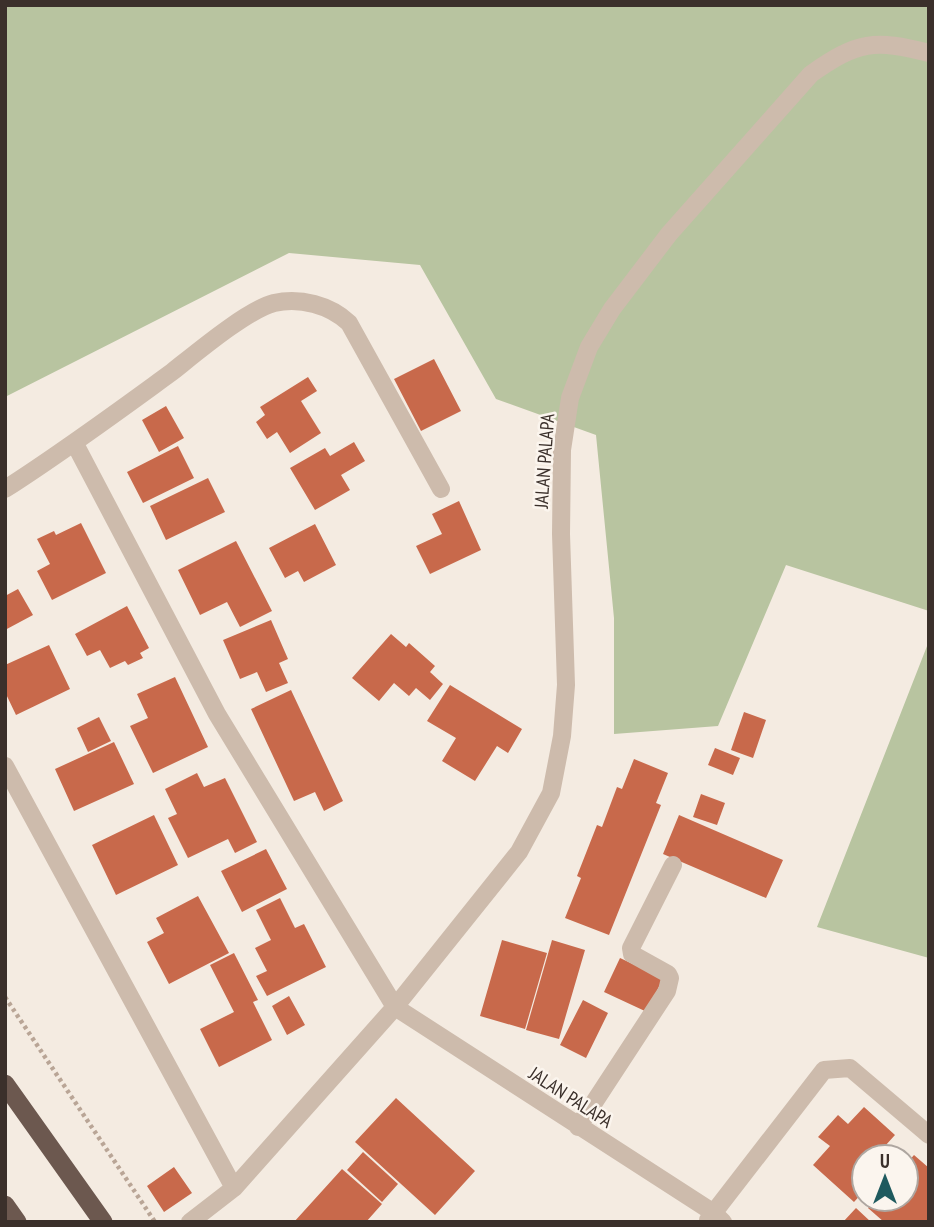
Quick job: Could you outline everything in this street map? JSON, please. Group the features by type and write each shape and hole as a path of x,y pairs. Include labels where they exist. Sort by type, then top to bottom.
{"highway":[{"path":"5,1083 103,1222"},
{"path":"5,1205 17,1222"}],"street":[{"name":"JALAN PALAPA","path":"190,1222 234,1188 395,1007 519,852 551,793 562,736 566,685 561,534 562,450 570,398 589,347 612,309 669,234 811,74 839,54 881,43 929,53"},
{"path":"5,489 75,444 233,326 271,304 287,301 331,310 349,323 441,489"},
{"name":"JALAN PALAPA","path":"75,444 217,713 395,1007 715,1219"},
{"path":"5,766 234,1188"},
{"path":"578,1127 667,991 670,978 668,974 637,958 632,954 631,948 673,865"},
{"path":"715,1219 824,1070 850,1068 929,1135"}],"path":[{"path":"5,997 155,1222"}],"green space":[{"path":"5,5 929,5 929,611 786,565 718,726 614,734 614,618 596,435 496,399 420,265 289,253 5,397"},
{"path":"929,641 929,958 817,927"}],"building":[{"path":"434,359 461,411 421,431 394,379"},
{"path":"308,377 317,391 301,401 321,433 290,453 277,432 267,439 256,422 265,415 260,407"},
{"path":"166,406 184,438 159,452 142,420"},
{"path":"354,442 365,461 341,475 350,490 315,510 290,468 325,448 330,456"},
{"path":"178,446 194,478 143,503 127,472"},
{"path":"208,478 225,512 166,540 150,506"},
{"path":"459,501 481,550 430,574 416,546 442,534 432,514"},
{"path":"81,523 106,573 52,600 37,571 50,564 37,539 54,531 56,535"},
{"path":"315,524 336,565 304,582 298,571 285,578 269,548"},
{"path":"236,541 272,611 240,627 227,602 200,615 178,570"},
{"path":"18,589 33,615 5,630 5,596"},
{"path":"127,606 149,648 140,653 143,658 128,665 125,661 110,668 100,650 87,656 75,634"},
{"path":"271,620 288,659 279,663 288,683 266,692 257,672 240,679 223,640"},
{"path":"391,634 406,647 409,643 435,666 430,672 443,684 430,700 416,688 409,696 394,683 379,701 352,678"},
{"path":"49,645 70,689 16,715 5,692 5,665"},
{"path":"175,677 208,747 153,773 130,726 148,718 137,694"},
{"path":"450,685 522,729 508,753 497,746 475,781 442,761 456,738 427,721"},
{"path":"291,690 343,801 324,811 315,792 294,801 251,709"},
{"path":"744,712 766,720 753,758 731,750"},
{"path":"99,717 111,741 88,752 77,728"},
{"path":"114,742 134,784 74,811 55,769"},
{"path":"715,748 740,758 733,775 708,765"},
{"path":"634,759 668,773 656,803 661,805 609,935 565,918 581,878 577,876 597,825 602,827 617,787 622,789"},
{"path":"197,773 204,787 225,778 257,842 235,853 228,839 188,858 168,818 177,814 165,789"},
{"path":"701,794 725,803 717,825 693,817"},
{"path":"154,815 178,865 116,895 92,845"},
{"path":"679,815 783,860 766,898 663,854"},
{"path":"266,849 287,889 242,912 221,871"},
{"path":"198,896 229,953 169,984 147,942 164,933 156,918"},
{"path":"280,898 295,928 304,924 326,967 267,996 256,976 267,971 255,948 271,940 256,910"},
{"path":"502,940 547,953 525,1029 480,1016"},
{"path":"552,940 585,950 559,1039 526,1030"},
{"path":"234,953 258,1000 253,1002 272,1040 219,1067 200,1029 234,1012 210,965"},
{"path":"620,958 663,978 647,1012 604,992"},
{"path":"289,996 305,1025 287,1035 272,1006"},
{"path":"583,1000 608,1013 586,1058 560,1045"},
{"path":"396,1098 475,1171 435,1215 355,1142"},
{"path":"864,1107 895,1135 888,1143 850,1143 850,1198 813,1165 830,1146 818,1137 838,1115 848,1124"},
{"path":"363,1152 398,1184 382,1202 347,1170"},
{"path":"920,1160 929,1168 929,1222 884,1222 874,1213 920,1213"},
{"path":"174,1167 192,1193 164,1212 147,1186"},
{"path":"342,1169 382,1204 366,1222 294,1222"},
{"path":"851,1213 861,1213 871,1222 843,1222"}]}
